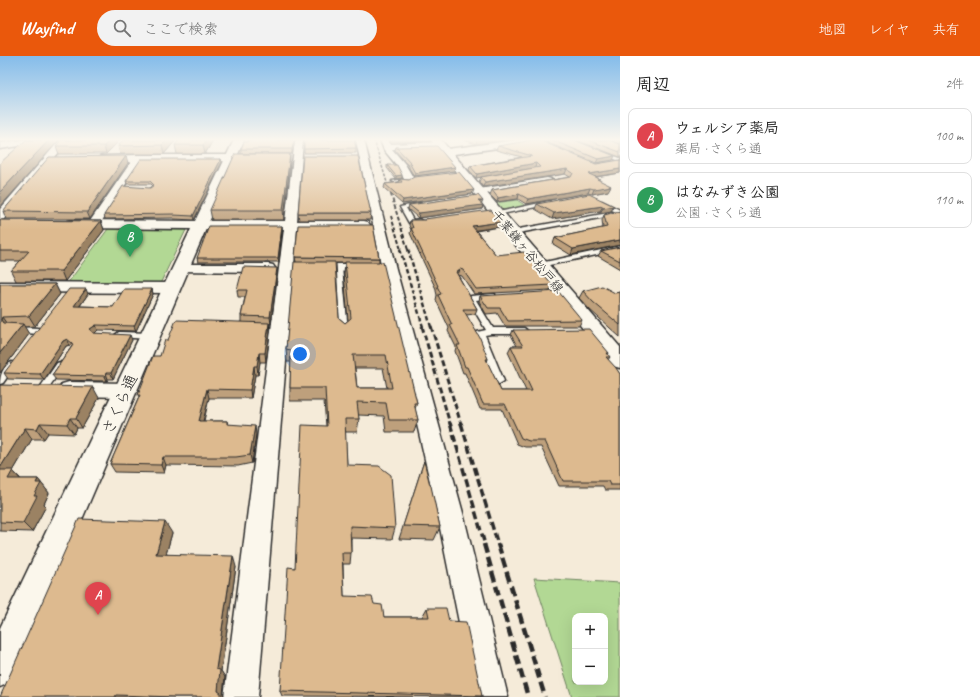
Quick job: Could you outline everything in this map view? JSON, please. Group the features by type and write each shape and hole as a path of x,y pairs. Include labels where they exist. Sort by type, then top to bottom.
{"street":[{"path":"3,221 41,170"},
{"path":"94,224 122,187 131,170"},
{"name":"さくら通","path":"0,668 225,170"},
{"path":"241,697 278,328 286,268 296,170"},
{"path":"365,170 450,513 491,697"},
{"path":"406,170 413,178"},
{"name":"千葉鎌ヶ谷松戸線","path":"461,170 493,212 513,232 540,265 559,293 590,330 620,361"},
{"path":"472,184 557,180"},
{"path":"62,224 380,226"},
{"path":"0,287 68,291 176,278 286,268 389,269"},
{"path":"18,386 126,390"}],"lane":[{"path":"394,181 413,178"},
{"path":"595,200 620,213"},
{"path":"493,212 558,202"},
{"path":"425,204 403,207 410,222 426,220"},
{"path":"513,232 620,213"},
{"path":"540,265 620,248"},
{"path":"339,268 344,331"},
{"path":"491,331 469,294 498,296"},
{"path":"13,330 38,331"},
{"path":"499,381 480,334 491,331 531,331"},
{"path":"114,335 150,336"},
{"path":"18,386 19,356"},
{"path":"18,386 66,356"}],"green space":[{"path":"517,200 526,206 501,210 494,203"},
{"path":"108,229 186,230 160,284 67,284"},
{"path":"534,578 620,583 620,697 572,697"}],"building":[{"path":"0,170 21,170 0,192"},
{"path":"38,170 116,170 87,212 3,211"},
{"path":"134,170 216,170 193,216 173,215 174,214 104,215 123,186 150,188 154,185 150,181 126,181"},
{"path":"228,170 288,170 283,210 210,210"},
{"path":"302,170 361,170 371,213 298,213"},
{"path":"391,170 399,170 402,175 396,176"},
{"path":"413,170 436,170 415,173"},
{"path":"473,170 499,170 477,174"},
{"path":"523,170 561,170 485,182 481,177"},
{"path":"568,170 614,170 589,174 611,186 594,189 590,188 528,199 519,194 498,198 492,190 571,177 573,173"},
{"path":"459,172 474,190 403,200 385,184 402,182 400,179 409,180 414,177"},
{"path":"589,194 614,206 603,208 603,206 554,213 537,204"},
{"path":"478,195 483,201 478,201 483,205 419,213 409,205"},
{"path":"491,210 501,222 472,226 496,255 524,252 553,285 476,289 463,270 460,269 456,272 477,309 463,309 480,338 488,359 486,359 501,391 532,391 511,346 523,346 513,330 589,329 609,353 607,353 610,357 606,357 620,374 620,485 610,485 608,481 563,481 545,441 529,441 521,438 505,404 483,404 467,367 465,367 457,345 460,345 438,295 441,294 411,228 413,228 410,220 426,220 425,219"},
{"path":"620,211 620,240 573,249 555,238 607,227 604,215"},
{"path":"0,220 101,221 61,271 11,271 29,251 0,251"},
{"path":"298,225 373,225 379,258 295,257"},
{"path":"209,226 282,226 278,258 197,258"},
{"path":"620,247 620,261 601,251"},
{"path":"294,262 335,262 339,318 345,323 351,318 345,262 383,262 417,403 414,403 418,420 389,420 386,403 357,402 359,419 345,419 347,465 379,466 391,475 395,528 350,526 351,553 342,553 344,596 372,597 374,604 382,605 384,617 429,617 427,608 446,608 449,621 466,622 482,696 280,691 288,567 295,568 302,425 327,426 325,388 290,388 291,350 286,349","holes":["353,355 386,355 392,388 357,388"]},
{"path":"243,267 277,268 270,317 241,316 247,290 237,290"},
{"path":"0,284 55,284 29,316 2,317 1,320 3,323 23,324 0,353"},
{"path":"602,286 615,293 620,292 620,325 593,302 583,291"},
{"path":"69,289 86,289 74,306 113,307 124,289 152,289 134,326 96,325 90,329 93,333 130,335 111,373 106,373 105,376 52,375 73,345 67,339 63,341 40,374 4,373"},
{"path":"558,291 582,320 508,321 500,308 488,308 480,296"},
{"path":"176,320 269,323 265,353 259,353 257,366 254,366 250,390 207,389 199,421 227,421 227,424 255,426 250,455 236,457 163,457 161,465 110,464 140,395 138,395 153,356 160,356 165,340 168,340"},
{"path":"0,385 93,387 76,418 70,418 67,424 40,423 37,429 25,428 0,468"},
{"path":"424,461 440,527 403,526"},
{"path":"0,470 13,470 8,479 38,479 36,483 41,483 34,496 37,496 23,523 0,522"},
{"path":"79,519 165,522 156,554 233,556 216,669 220,670 218,691 221,693 221,697 116,695 115,697 0,697"}],"railway":[{"path":"383,170 389,189"},
{"path":"389,188 408,250"},
{"path":"391,216 401,250"},
{"path":"400,249 423,327"},
{"path":"408,249 431,327"},
{"path":"422,326 450,424"},
{"path":"431,326 461,424"},
{"path":"450,423 485,545"},
{"path":"461,423 498,545"},
{"path":"484,544 528,697"},
{"path":"498,544 545,697"}],"place":[{"name":"はなみずき公園","path":"130,257"},
{"name":"ウェルシア薬局","path":"98,615"}]}
